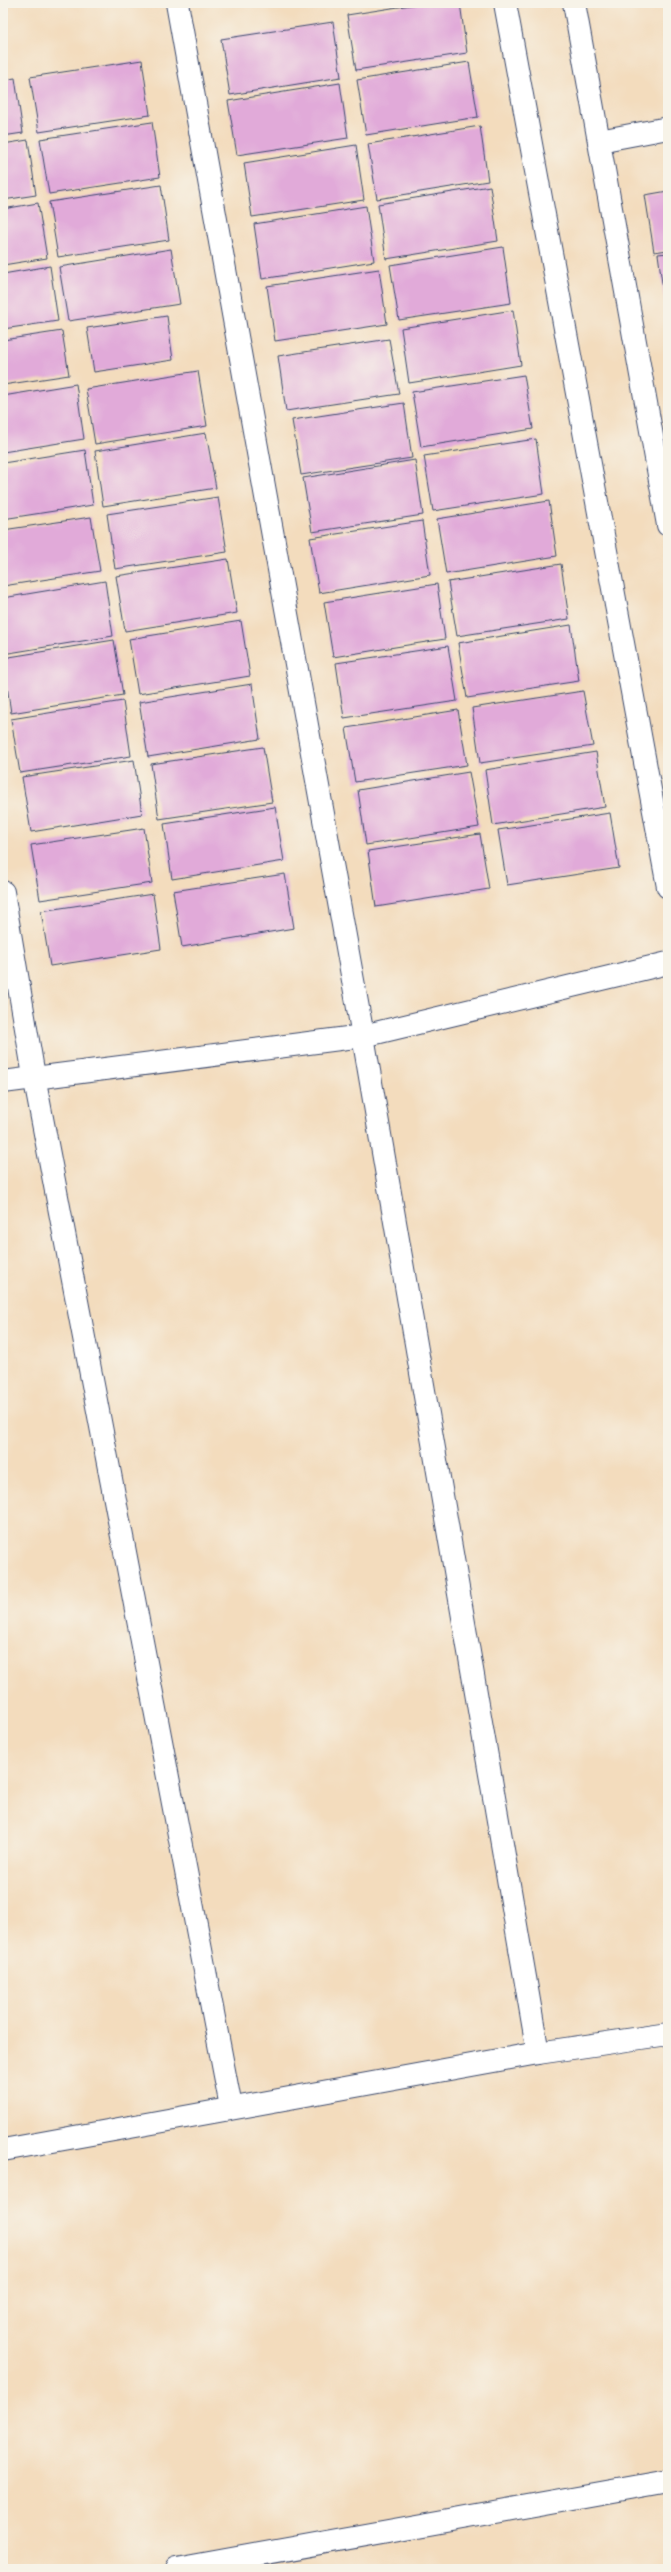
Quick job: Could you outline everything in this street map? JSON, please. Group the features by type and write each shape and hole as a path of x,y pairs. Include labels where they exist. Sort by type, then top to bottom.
{"street":[{"path":"177,3 364,1036 538,2053"},
{"path":"505,3 668,887"},
{"path":"574,3 668,524"},
{"path":"599,141 668,128"},
{"path":"3,892 34,1076 231,2108"},
{"path":"3,1082 34,1076 364,1036 668,963"},
{"path":"3,2150 538,2053 668,2034"},
{"path":"176,2569 668,2481"}],"building":[{"path":"424,3 460,3 467,53 356,70 347,15"},
{"path":"333,22 341,77 230,95 221,39"},
{"path":"142,60 150,115 39,132 30,77"},
{"path":"469,62 478,117 366,135 357,80"},
{"path":"15,78 23,133 3,136 3,80"},
{"path":"340,83 348,138 237,155 228,101"},
{"path":"152,122 160,177 49,194 40,139"},
{"path":"480,126 488,181 377,199 368,144"},
{"path":"28,140 36,195 3,200 3,144"},
{"path":"356,145 364,200 252,217 244,163"},
{"path":"161,185 169,240 58,257 49,202"},
{"path":"490,186 498,241 386,259 378,204"},
{"path":"668,191 668,250 654,252 645,195"},
{"path":"38,203 47,258 3,265 3,209"},
{"path":"366,206 374,261 262,279 254,224"},
{"path":"503,247 511,303 399,320 390,265"},
{"path":"171,249 180,304 68,321 59,267"},
{"path":"668,253 668,311 666,312 658,254"},
{"path":"50,266 58,321 3,329 3,274"},
{"path":"379,269 387,324 275,341 267,286"},
{"path":"513,310 521,365 409,383 401,328"},
{"path":"167,316 173,360 94,372 87,328"},
{"path":"62,331 69,375 3,385 3,340"},
{"path":"389,339 399,394 286,411 278,356"},
{"path":"198,371 207,426 95,444 86,389"},
{"path":"524,375 533,429 421,447 412,392"},
{"path":"76,384 84,439 3,452 3,396"},
{"path":"404,403 412,458 301,475 292,420"},
{"path":"206,433 216,488 103,506 95,451"},
{"path":"536,439 544,494 433,511 424,456"},
{"path":"85,450 93,505 3,519 3,463"},
{"path":"415,460 423,515 312,532 303,478"},
{"path":"218,497 227,552 115,569 107,514"},
{"path":"549,501 557,556 446,574 437,519"},
{"path":"91,517 100,571 3,586 3,530"},
{"path":"422,521 430,575 319,593 310,538"},
{"path":"228,559 237,613 125,631 116,576"},
{"path":"561,564 569,619 457,636 448,582"},
{"path":"105,581 113,636 3,654 3,598"},
{"path":"437,584 445,639 333,657 324,602"},
{"path":"241,621 250,676 138,694 129,639"},
{"path":"571,625 579,681 467,698 458,643"},
{"path":"114,640 123,695 11,713 3,658"},
{"path":"448,646 457,701 344,718 336,663"},
{"path":"252,684 260,739 148,757 139,702"},
{"path":"583,691 593,746 480,763 472,708"},
{"path":"123,701 131,756 20,773 11,719"},
{"path":"458,710 467,765 355,782 346,728"},
{"path":"263,747 272,802 159,819 151,764"},
{"path":"596,752 605,807 493,825 485,770"},
{"path":"134,760 142,814 31,832 22,777"},
{"path":"469,772 479,827 366,845 358,790"},
{"path":"275,807 284,861 172,879 164,824"},
{"path":"610,813 619,868 507,885 498,830"},
{"path":"144,828 152,883 40,900 31,845"},
{"path":"480,834 489,889 376,907 368,851"},
{"path":"285,874 294,928 182,947 173,891"},
{"path":"153,894 161,949 50,966 41,911"}]}
